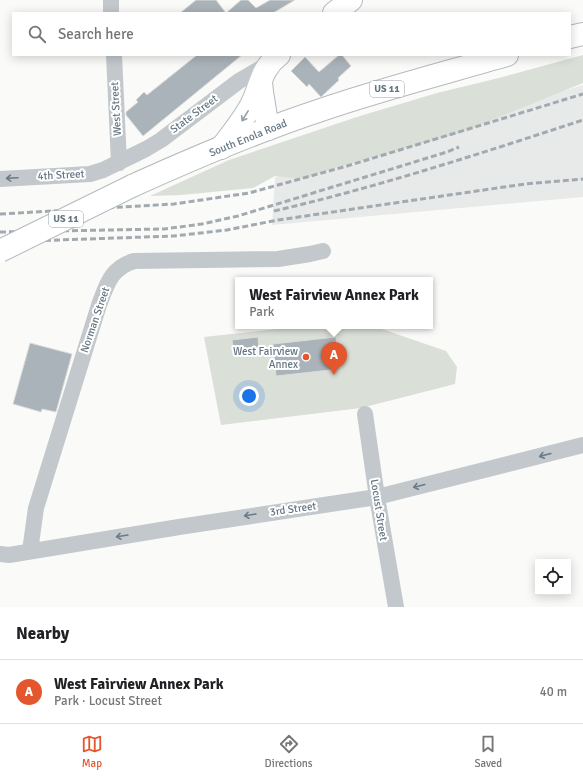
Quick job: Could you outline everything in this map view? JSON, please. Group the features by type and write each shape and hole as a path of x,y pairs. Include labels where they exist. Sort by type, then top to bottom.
{"main road":[{"path":"335,12 351,0"},
{"path":"571,37 583,34"},
{"name":"South Enola Road","path":"0,251 132,186 268,129 376,92 503,56"},
{"path":"268,129 262,92 270,67"},
{"path":"221,148 242,121 270,67"}],"street":[{"path":"111,0 111,12"},
{"name":"West Street","path":"114,56 119,163"},
{"name":"State Street","path":"119,163 161,140 239,81 270,67"},
{"name":"4th Street","path":"0,179 97,173 119,163"},
{"name":"Norman Street","path":"30,551 36,508 99,305 107,283 116,270 124,264 134,261 278,259 322,251"},
{"name":"Locust Street","path":"365,414 377,497 396,607"},
{"name":"3rd Street","path":"0,554 9,555 179,526 377,497 583,445"}],"shaded area":[{"path":"583,55 583,83 460,133 335,168 303,179 275,176 253,188 181,195 150,196 229,160 360,116 437,93"},
{"path":"583,85 583,197 272,225 275,177"},
{"path":"277,329 382,329 446,351 457,367 455,384 361,408 221,425 204,337"}],"building":[{"path":"196,0 216,0 225,12 181,12"},
{"path":"241,0 248,0 256,8 270,0 295,0 275,12 227,12"},
{"path":"196,56 241,56 143,136 126,115 126,112 138,102 136,100 144,92 147,95"},
{"path":"338,56 343,56 351,66 321,97 309,84 307,87 291,71 305,57 319,72"},
{"path":"258,337 259,351 234,353 232,340"},
{"name":"West Fairview Annex","path":"336,337 339,369 276,376 273,344"},
{"path":"30,343 72,354 56,412 42,409 41,412 13,404"}],"railway":[{"path":"0,214 174,204 249,193 347,166 583,94"},
{"path":"274,211 313,202 391,180 583,120"},
{"path":"0,232 164,229 202,224 238,216 459,147"},
{"path":"0,242 174,236 227,230 278,220 525,184 583,179"}],"place":[{"name":"West Fairview Annex","path":"306,357"},
{"name":"West Fairview Annex Park","path":"334,375"}]}
